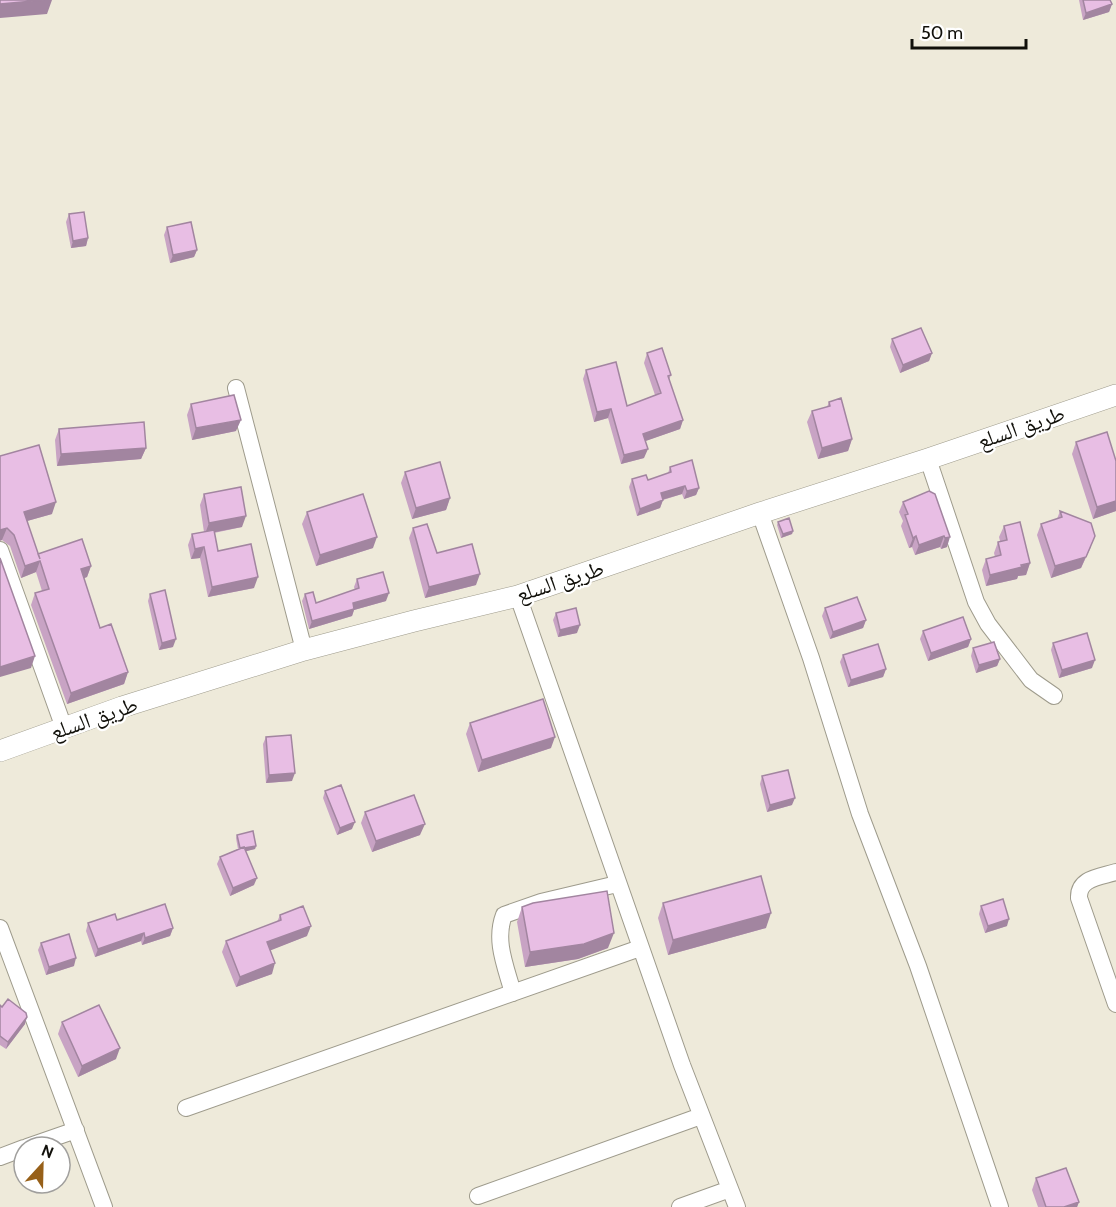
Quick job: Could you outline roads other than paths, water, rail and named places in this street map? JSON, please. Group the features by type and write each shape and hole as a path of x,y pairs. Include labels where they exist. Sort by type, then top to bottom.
{"street":[{"path":"236,388 304,650"},
{"name":"طريق السلع","path":"0,751 122,707 304,650 518,596 1116,395"},
{"path":"928,459 976,603 988,624 1031,680 1054,696"},
{"path":"760,513 811,658 860,813 918,966 1000,1207"},
{"path":"0,550 64,728"},
{"path":"518,596 617,884 736,1207"},
{"path":"1116,872 1088,880 1079,891 1079,898 1116,1004"},
{"path":"513,993 500,942 499,933 504,915 541,902 617,884"},
{"path":"0,928 104,1207"},
{"path":"186,1108 640,948"},
{"path":"478,1196 701,1116"},
{"path":"62,1135 76,1130"},
{"path":"680,1207 730,1190"}]}
